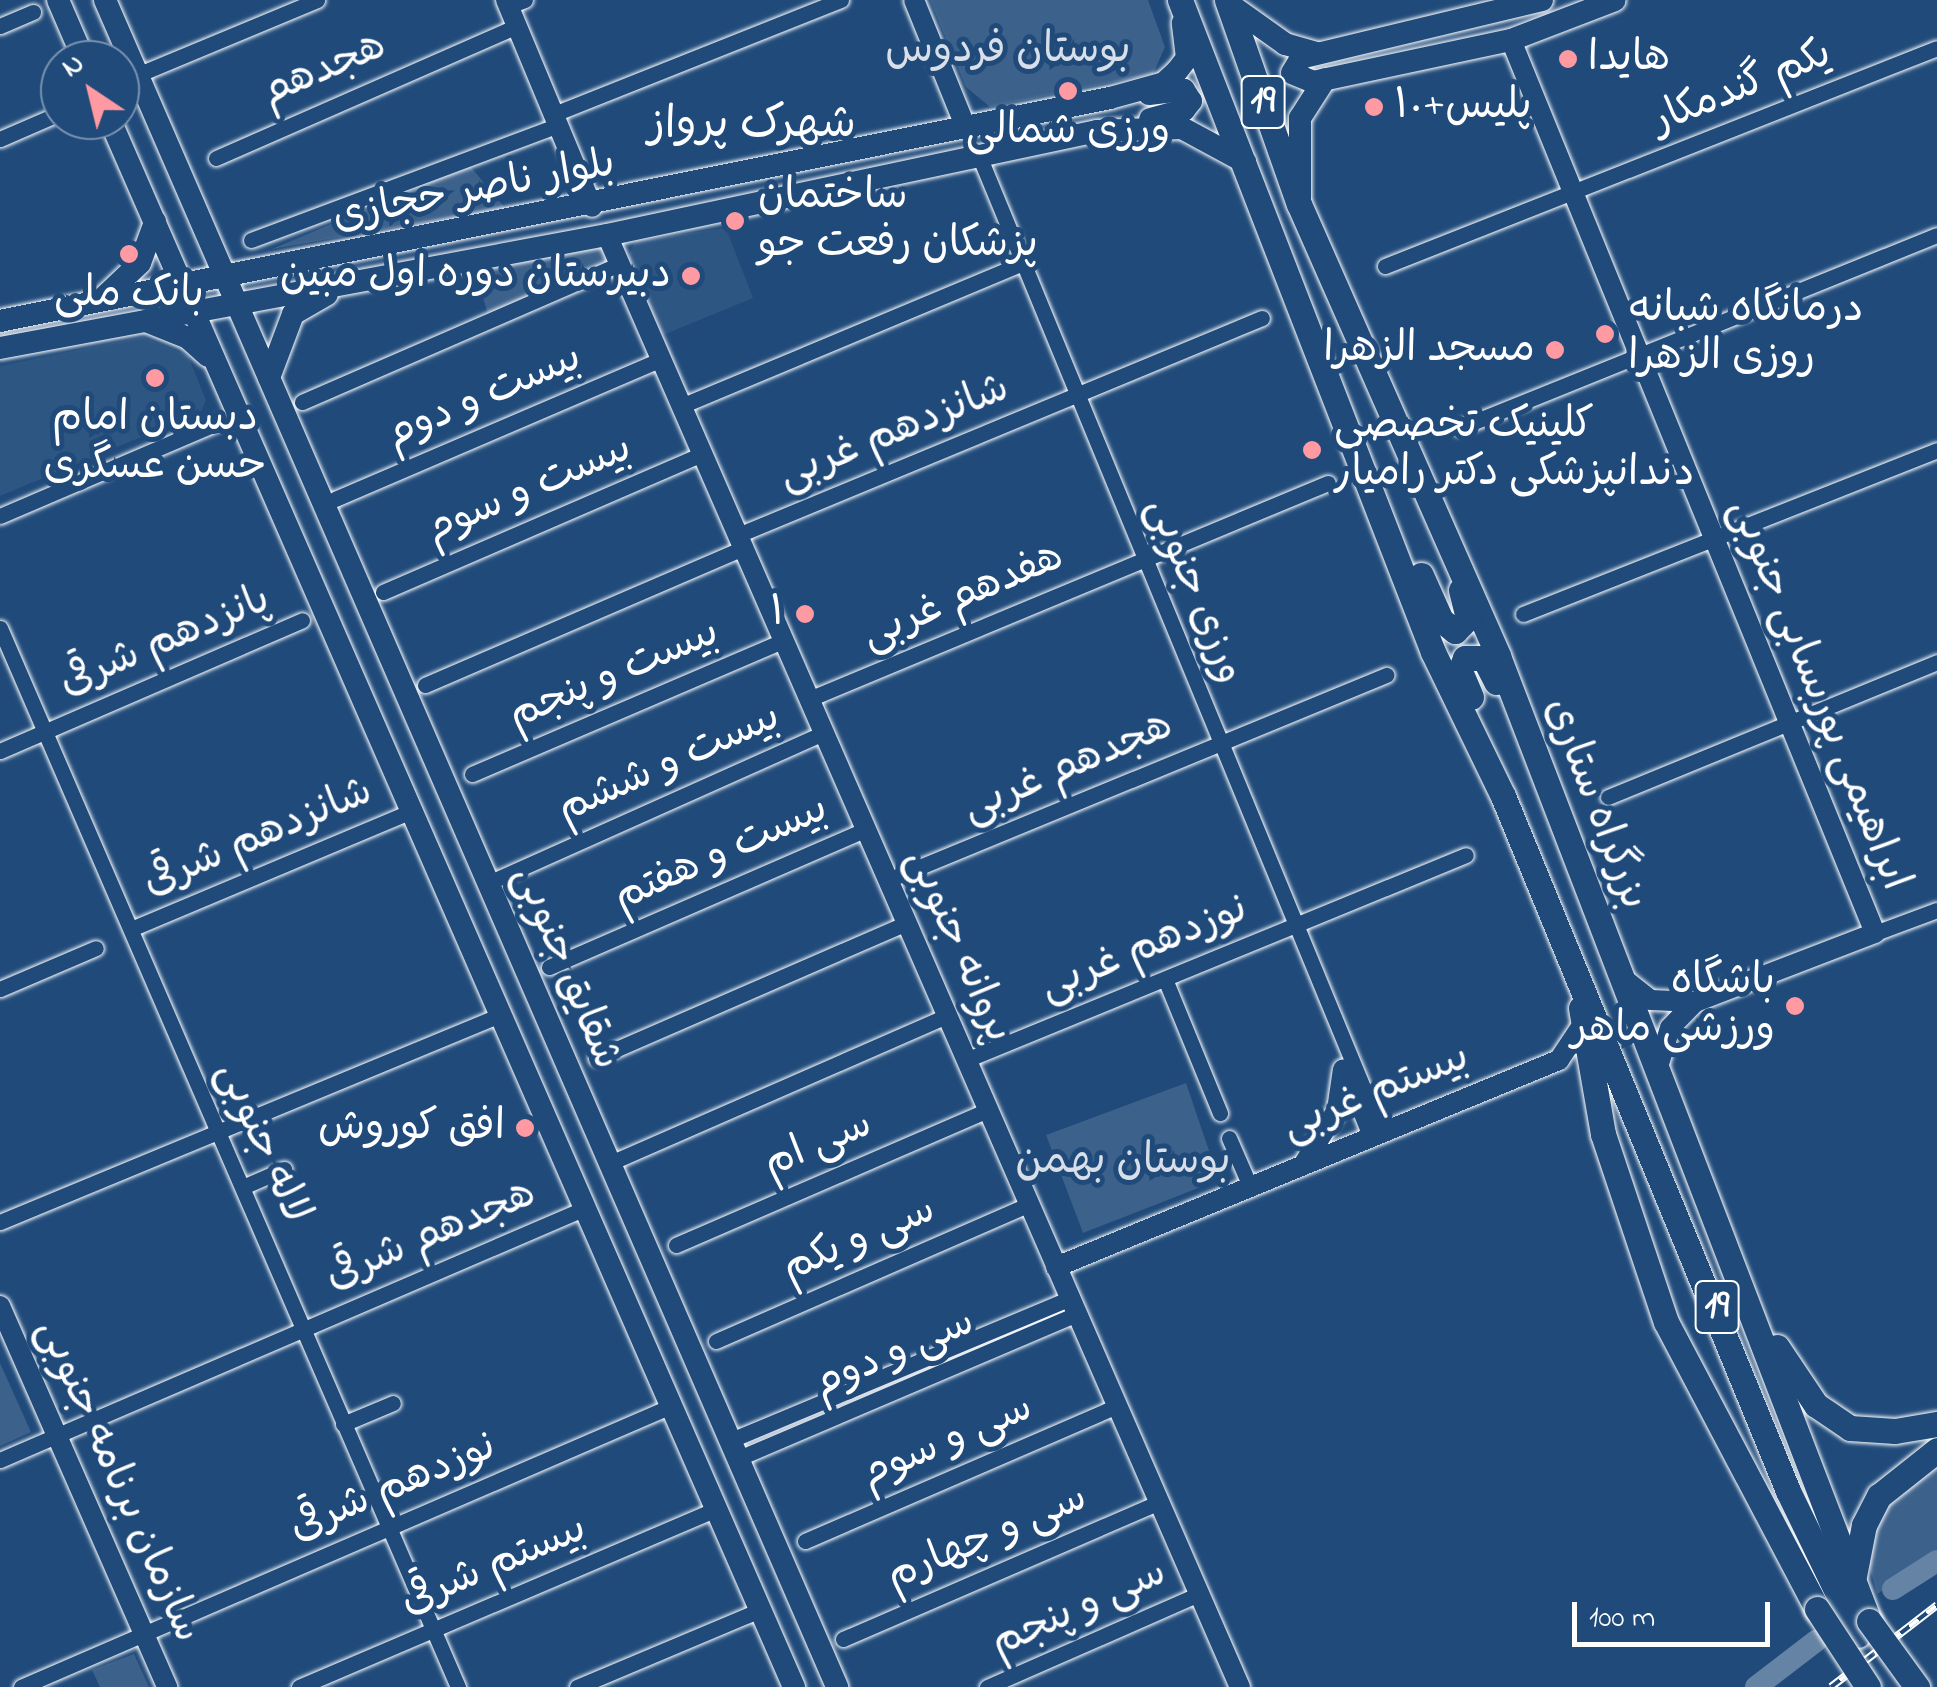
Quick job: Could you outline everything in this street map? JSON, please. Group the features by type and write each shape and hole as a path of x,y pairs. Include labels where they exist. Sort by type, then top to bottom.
{"highway":[{"name":"بزرگراه ستاری","path":"1180,0 1433,652 1503,796 1788,1491 1896,1687"},
{"name":"بزرگراه ستاری","path":"1228,2 1300,204 1498,656 1527,744 1750,1306 1864,1628 1917,1687"},
{"path":"1360,456 1398,517 1441,620 1455,631 1468,611 1444,538"},
{"path":"1503,796 1460,671 1465,658 1484,658 1527,744"},
{"name":"بزرگراه ستاری","path":"1577,978 1590,1066 1624,1211 1666,1322 1817,1609 1868,1687"},
{"path":"1750,1306 1800,1385 1829,1418 1871,1432 1931,1423"},
{"path":"1852,1586 1864,1525 1879,1496 1937,1450"}],"main road":[{"path":"58,0 75,40"},
{"name":"شقایق جنوبی","path":"104,0 122,40"},
{"name":"بلوار ناصر حجازی","path":"0,320 592,207 1110,98 1164,83 1187,58 1180,0"},
{"path":"1542,0 1504,6 1295,60 1290,69 1300,81 1325,79 1511,40 1615,0"},
{"path":"1228,2 1285,44 1320,54"},
{"path":"1300,204 1300,118 1325,79"},
{"name":"شقایق جنوبی","path":"140,82 610,1163 742,1446 837,1687"},
{"path":"1096,131 1178,113 1191,101 1184,90 1110,98"},
{"name":"بلوار ناصر حجازی","path":"0,348 607,235 1096,131 1182,128 1245,162"},
{"name":"شقایق جنوبی","path":"119,140 794,1687"},
{"path":"99,302 140,262 155,222"},
{"path":"269,378 281,331 293,314 344,285"},
{"path":"142,320 188,338 219,369"}],"street":[{"path":"140,74 317,0"},
{"path":"250,240 556,120 841,0"},
{"path":"914,0 966,128"},
{"path":"514,8 592,207"},
{"name":"هجدهم","path":"216,158 514,8"},
{"path":"0,26 33,12"},
{"name":"ابراهیمی پوربسابی جنوبی","path":"1511,40 1875,933"},
{"name":"یکم گندمکار","path":"1385,266 1937,48"},
{"path":"0,139 40,121"},
{"name":"ورزی جنوبی","path":"980,158 1376,1134"},
{"name":"پروانه جنوبی","path":"607,235 1240,1687"},
{"path":"1459,428 1937,235"},
{"path":"681,406 1023,263"},
{"path":"302,402 619,264"},
{"path":"1076,396 1262,318"},
{"name":"بیست و دوم","path":"335,499 661,359"},
{"name":"شانزدهم غربی","path":"425,685 1076,396"},
{"path":"0,516 219,422"},
{"path":"1523,614 1937,450"},
{"name":"بیست و سوم","path":"383,592 702,454"},
{"name":"هفدهم غربی","path":"809,699 1328,484"},
{"name":"پانزدهم شرقی","path":"0,751 302,620"},
{"name":"لاله جنوبی","path":"0,628 458,1687"},
{"name":"بیست و پنجم","path":"472,774 784,640"},
{"path":"1608,797 1937,662"},
{"path":"1218,743 1386,675"},
{"name":"بیست و ششم","path":"488,884 824,733"},
{"name":"هجدهم غربی","path":"888,880 1218,743"},
{"name":"شانزدهم شرقی","path":"131,929 412,811"},
{"name":"بیست و هفتم","path":"549,967 866,829"},
{"path":"1293,926 1466,855"},
{"path":"1617,972 1651,1000 1695,1002 1937,910"},
{"path":"596,1058 906,923"},
{"name":"نوزدهم غربی","path":"966,1060 1293,926"},
{"path":"0,989 96,948"},
{"path":"1165,979 1220,1113"},
{"path":"1657,1074 1670,1028 1695,1002"},
{"path":"0,1222 500,1015"},
{"path":"610,1163 948,1016"},
{"path":"1583,1024 1558,1060 1590,1066"},
{"path":"1304,1163 1337,1110 1343,1059"},
{"name":"بیستم غربی","path":"1056,1267 1558,1060"},
{"name":"سی ام","path":"676,1245 988,1110"},
{"path":"1230,1138 1250,1186"},
{"path":"243,1187 284,1169"},
{"name":"سی و یکم","path":"716,1340 1030,1204"},
{"name":"هجدهم شرقی","path":"0,1460 584,1208"},
{"name":"سازمان برنامه جنوبی","path":"0,1306 166,1687"},
{"name":"سی و دوم","path":"742,1446 856,1388 1074,1306"},
{"name":"سی و دوم","path":"742,1446 863,1405 1074,1306"},
{"path":"856,1388 863,1405"},
{"path":"343,1424 393,1403"},
{"name":"نوزدهم شرقی","path":"20,1687 671,1406"},
{"name":"سی و سوم","path":"805,1541 1118,1406"},
{"name":"سی و چهارم","path":"843,1639 1159,1502"},
{"name":"بیستم شرقی","path":"299,1687 716,1509"},
{"name":"سی و پنجم","path":"987,1687 1199,1594"},
{"path":"576,1687 760,1610"}],"shaded area":[{"name":"دبیرستان دوره اول مبین","path":"726,228 753,298 663,335 628,255 636,241"},
{"path":"143,337 188,356 206,400 201,412 0,496 0,366"}],"green space":[{"name":"بوستان فردوس","path":"930,0 1148,0 1165,47 1153,74 990,107 966,87"},
{"path":"470,166 505,208 272,249"},
{"path":"599,238 610,266 489,317 473,266"},
{"name":"بوستان بهمن","path":"1186,1083 1219,1180 1083,1233 1046,1135"},
{"path":"0,1363 31,1432 0,1446"},
{"path":"1937,1465 1937,1555 1877,1594 1869,1565 1871,1532 1899,1489"},
{"path":"134,1654 149,1687 100,1687 92,1670"}],"waterway":[{"path":"1893,1589 1937,1561"},
{"path":"1756,1687 1816,1641"}],"railway":[{"path":"1831,1687 1937,1605"}],"place":[{"name":"هایدا","path":"1568,59"},
{"name":"ورزی شمالی","path":"1068,91"},
{"name":"پلیس+١٠","path":"1374,107"},
{"name":"ساختمان پزشكان رفعت جو","path":"735,221"},
{"name":"بانک ملی","path":"129,254"},
{"name":"دبیرستان دوره اول مبین","path":"691,276"},
{"name":"درمانگاه شبانه روزی الزهرا","path":"1605,334"},
{"name":"مسجد الزهرا","path":"1555,350"},
{"name":"دبستان امام حسن عسگری","path":"155,378"},
{"name":"کلینیک تخصصی دندانپزشکی دکتر رامیار","path":"1312,450"},
{"name":"۱","path":"805,614"},
{"name":"باشگاه ورزشی ماهر","path":"1795,1006"},
{"name":"افق کوروش","path":"525,1128"}],"district":[{"name":"شهرک پرواز","path":"752,126"}]}
